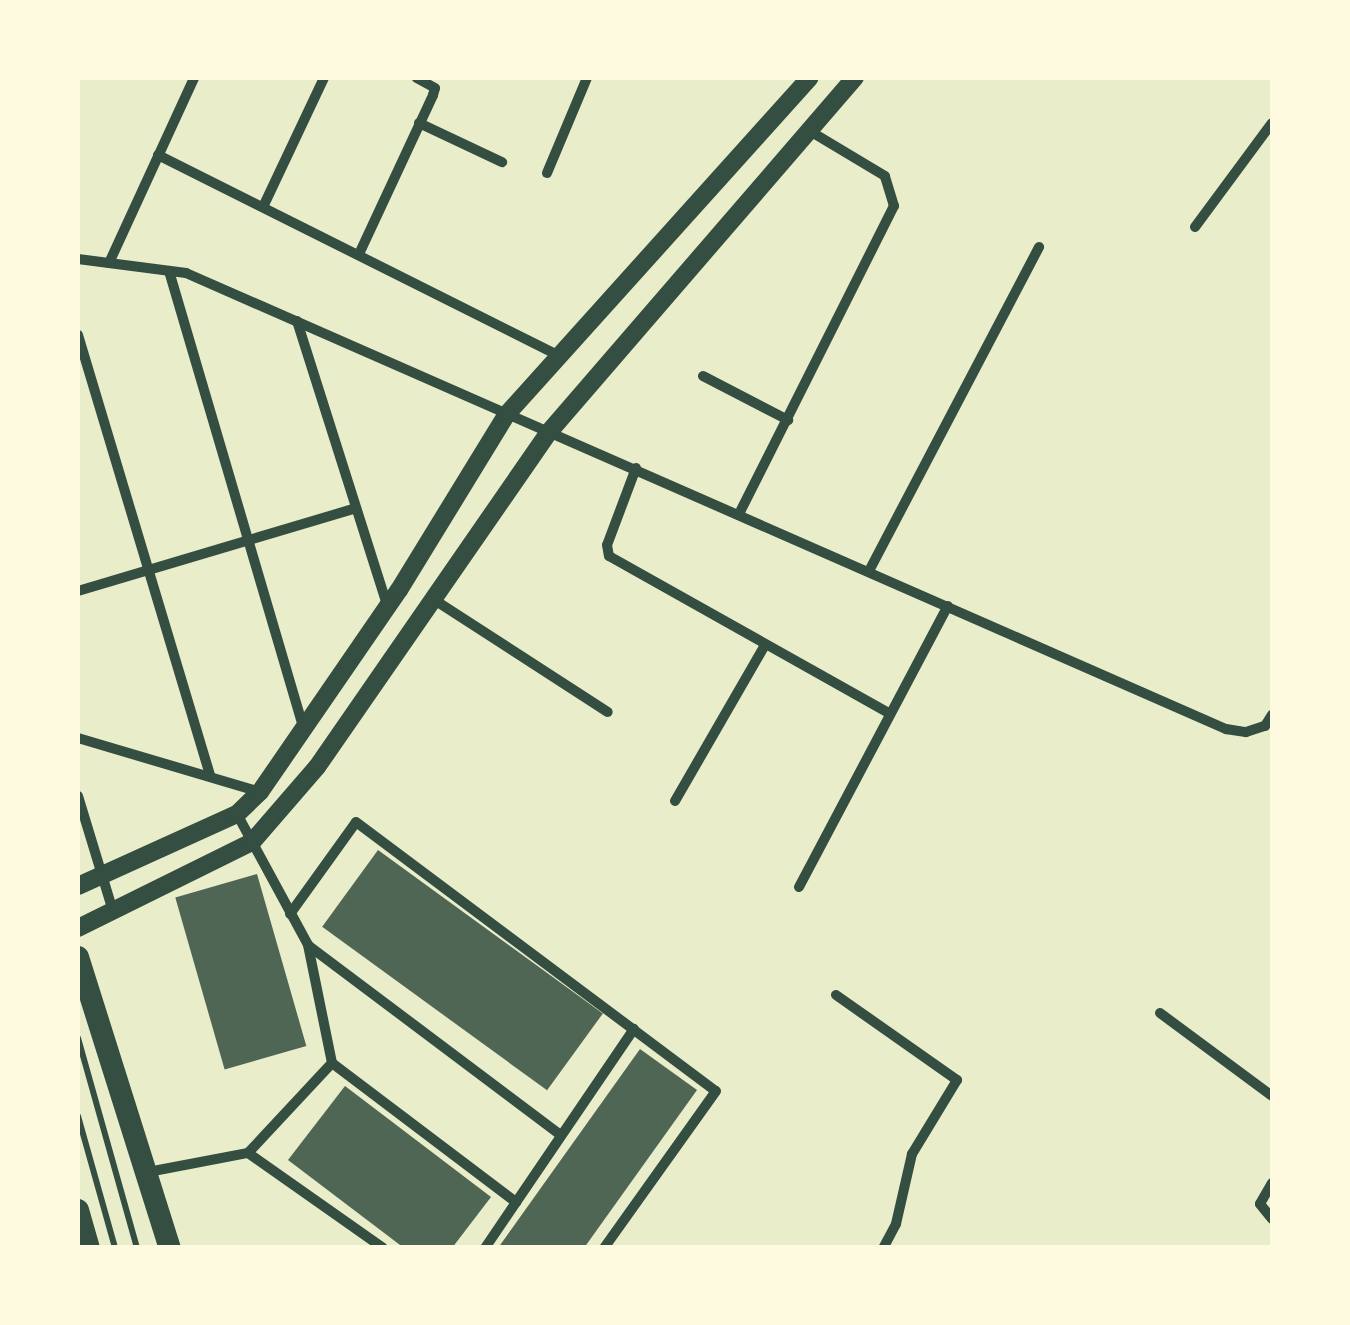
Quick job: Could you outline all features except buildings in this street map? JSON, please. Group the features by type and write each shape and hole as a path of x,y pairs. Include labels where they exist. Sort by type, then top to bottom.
{"main road":[{"path":"78,957 170,1248"},
{"path":"78,1210 88,1248"}],"street":[{"path":"109,263 194,78"},
{"path":"264,207 324,78"},
{"path":"359,254 435,88 418,78"},
{"path":"546,173 587,78"},
{"path":"78,886 237,814 260,792 387,605 507,414 810,78"},
{"path":"78,928 252,842 317,766 549,432 855,78"},
{"path":"419,123 502,162"},
{"path":"1195,227 1272,123"},
{"path":"739,514 894,206 885,176 807,130"},
{"path":"158,155 560,356"},
{"path":"869,571 1039,247"},
{"path":"78,259 170,271 297,321 1226,729 1246,732 1265,726 1272,715"},
{"path":"170,271 305,730"},
{"path":"297,321 387,605"},
{"path":"78,335 210,775"},
{"path":"703,376 788,420"},
{"path":"636,468 606,545 609,556 890,714"},
{"path":"78,591 356,508"},
{"path":"432,598 608,712"},
{"path":"800,887 948,606"},
{"path":"674,801 765,645"},
{"path":"78,738 260,792"},
{"path":"78,796 113,910"},
{"path":"237,814 308,945 332,1063 516,1202"},
{"path":"290,914 356,822 716,1090 604,1248"},
{"path":"308,945 562,1135"},
{"path":"836,994 957,1080 912,1154 896,1224 884,1248"},
{"path":"1160,1013 1272,1096"},
{"path":"485,1248 634,1029"},
{"path":"148,1172 248,1154 332,1063"},
{"path":"248,1154 384,1248"},
{"path":"1272,1183 1260,1204 1272,1219"}],"lane":[{"path":"78,1038 137,1248"},
{"path":"78,1116 115,1248"}]}
